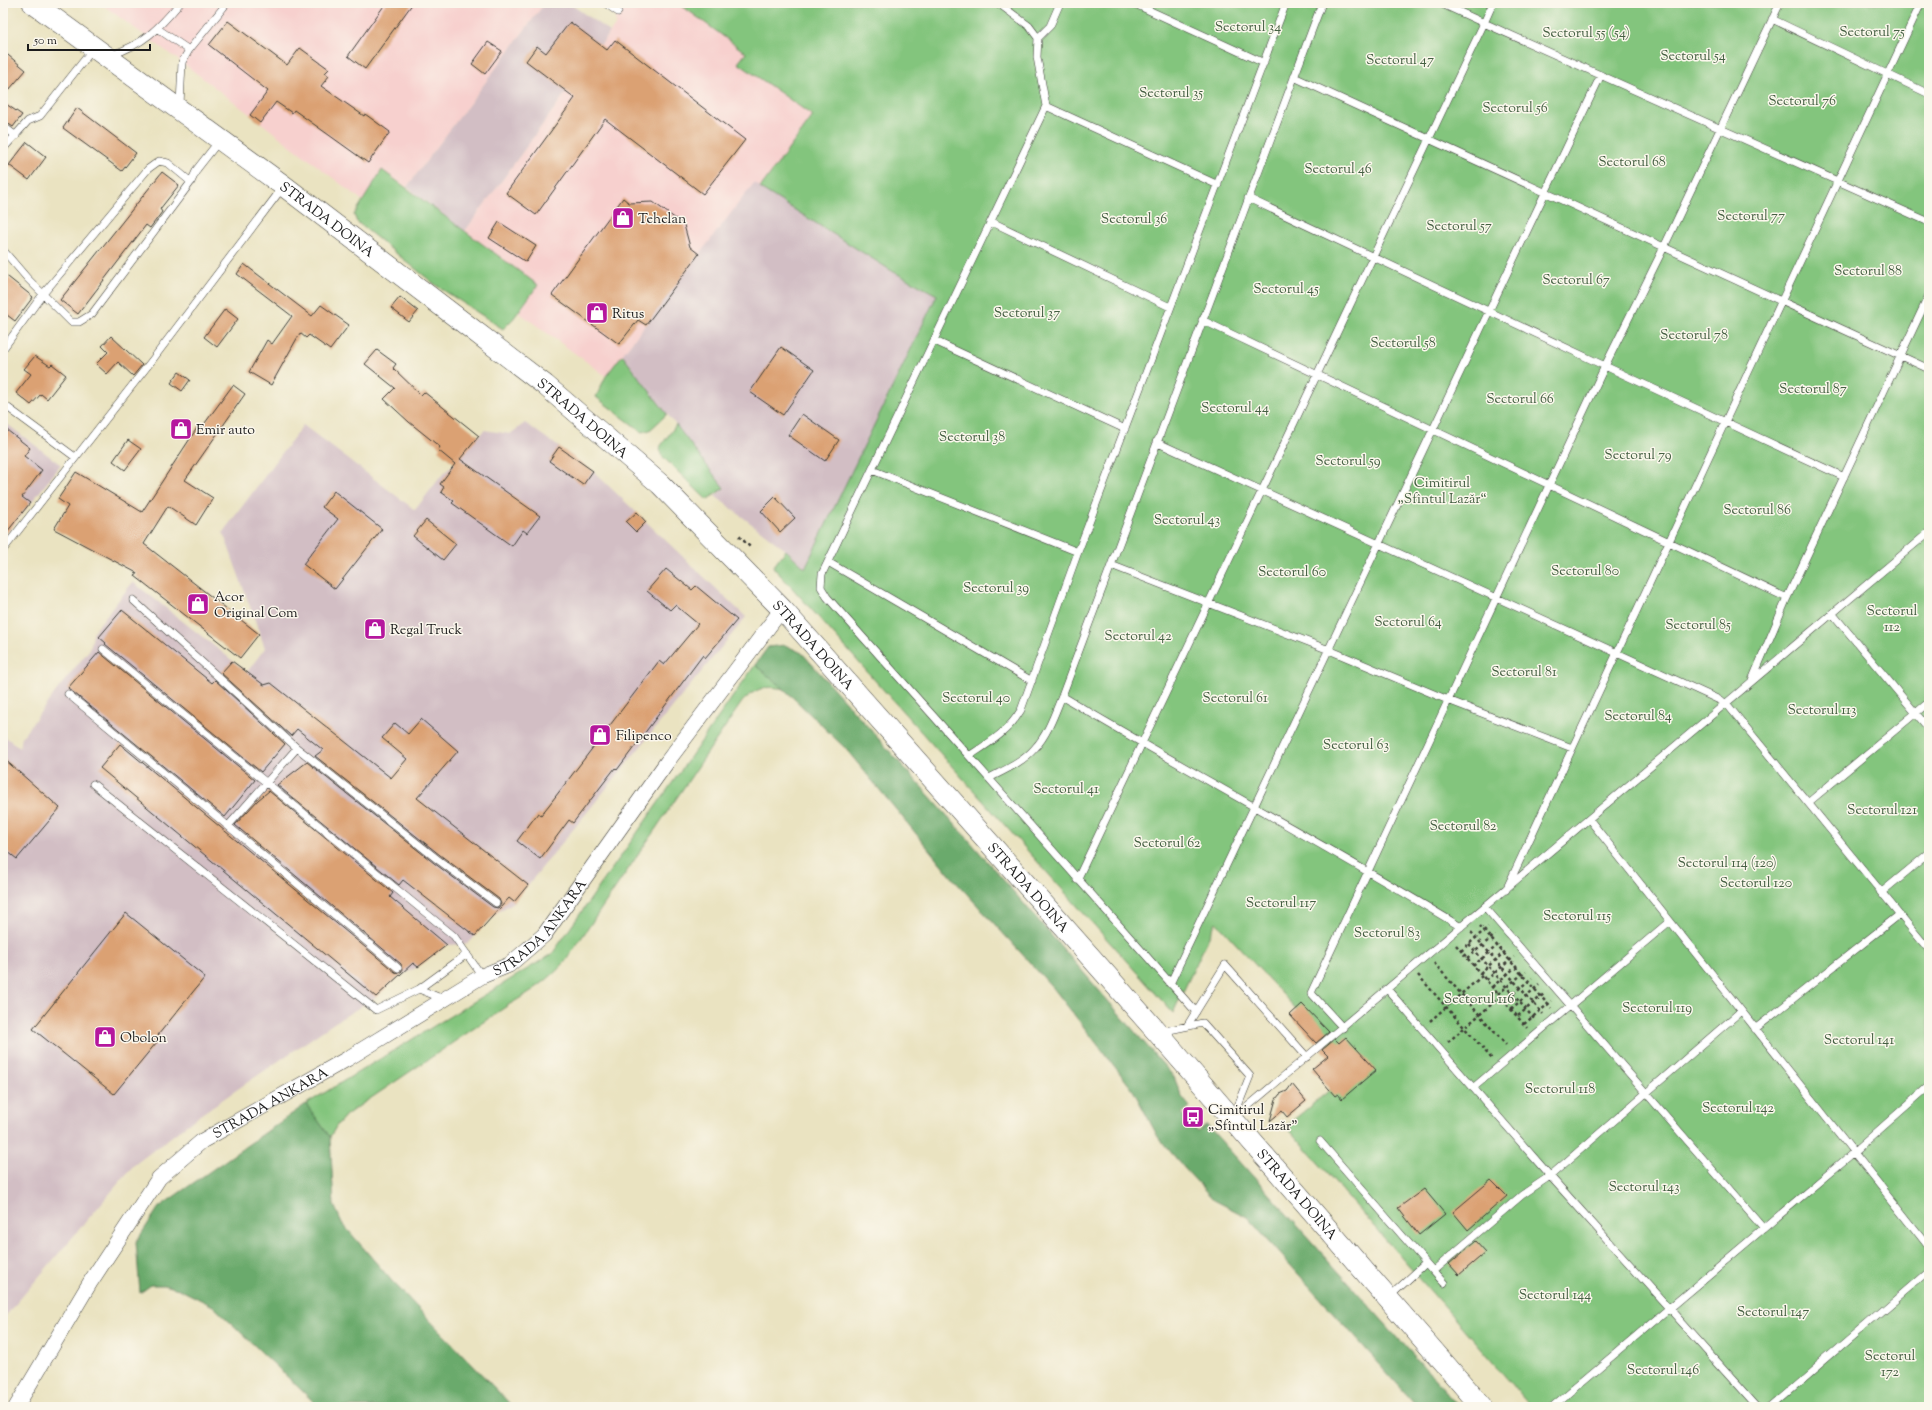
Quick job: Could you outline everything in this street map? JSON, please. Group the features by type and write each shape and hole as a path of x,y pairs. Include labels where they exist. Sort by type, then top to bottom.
{"main road":[{"name":"STRADA DOINA","path":"33,3 284,186 545,385 620,447 660,484 782,609 1157,1032 1386,1299 1482,1407"}],"street":[{"name":"STRADA ANKARA","path":"16,1407 91,1281 159,1178 202,1141 347,1059 482,976 509,965 544,935 667,762 782,609"}],"lane":[{"path":"3,149 28,121 40,116 100,52 131,47 158,29 180,3"},
{"path":"180,109 182,62 189,50 226,3"},
{"path":"604,3 618,12"},
{"path":"998,3 1029,26 1038,38 1037,57 1046,106 992,222 828,562 821,581 823,592 970,756 1077,880 1196,1012"},
{"path":"1038,38 1050,26 1060,3"},
{"path":"1132,3 1264,63"},
{"path":"970,756 989,743 1016,720 1032,681 1078,552 1170,307 1218,186 1286,3"},
{"path":"989,778 1010,767 1036,748 1049,726 1062,696 1156,442 1322,3"},
{"path":"1440,3 1929,222"},
{"path":"1077,880 1493,3"},
{"path":"1342,1028 1311,993 1605,366 1664,247 1719,128 1780,3"},
{"path":"1506,890 1616,653 1670,542 1724,421 1782,301 1921,3"},
{"path":"1772,19 1929,94"},
{"path":"158,29 189,50"},
{"path":"1170,984 1601,75"},
{"path":"1294,77 1929,369"},
{"path":"1046,106 1218,186"},
{"path":"3,126 16,136"},
{"path":"3,250 27,278 71,322 76,323 86,318 92,314 191,182 197,169 221,139"},
{"path":"3,349 43,294 87,239 154,164 159,161 168,163 191,182"},
{"path":"3,550 153,359 284,186"},
{"path":"1248,198 1489,310 1605,366 1844,476"},
{"path":"992,222 1170,307"},
{"path":"1751,682 1787,598 1929,295"},
{"path":"1202,320 1787,598"},
{"path":"935,341 1125,429"},
{"path":"3,404 75,457"},
{"path":"1156,442 1726,703 1809,802 1899,915 1929,950"},
{"path":"872,470 1078,552"},
{"path":"1232,1120 1388,990 1929,532"},
{"path":"828,562 1032,681"},
{"path":"1111,565 1329,650 1448,700 1572,748"},
{"path":"133,600 297,748 437,859 496,903"},
{"path":"1832,613 1929,729"},
{"path":"103,649 454,936 482,976"},
{"path":"68,694 398,968"},
{"path":"1062,696 1142,744 1368,870 1461,927"},
{"path":"1809,802 1929,702"},
{"path":"228,826 297,748"},
{"path":"93,784 376,1010 419,990 467,954"},
{"path":"1589,819 1929,1247"},
{"path":"1882,892 1929,853"},
{"path":"1485,907 1644,1093 1763,1228"},
{"path":"1755,1029 1899,915"},
{"path":"1473,1088 1670,921"},
{"path":"1187,1026 1225,965 1307,1057"},
{"path":"419,990 445,1000"},
{"path":"1388,990 1550,1176 1758,1407"},
{"path":"1433,1271 1522,1195 1550,1176 1644,1093 1741,1011"},
{"path":"1157,1032 1203,1023 1250,1076 1232,1120"},
{"path":"1552,1407 1853,1153 1929,1086"},
{"path":"1320,1141 1444,1283"},
{"path":"1386,1299 1426,1263"},
{"path":"1770,1407 1929,1270"}],"path":[{"path":"1478,923 1554,1012"},
{"path":"1461,951 1491,924"},
{"path":"1470,930 1547,1018"},
{"path":"1467,958 1498,932"},
{"path":"1473,966 1501,943"},
{"path":"1454,944 1530,1031"},
{"path":"1469,944 1539,1024"},
{"path":"1425,1025 1461,994 1488,966 1511,947"},
{"path":"1486,980 1517,954"},
{"path":"1433,962 1509,1049"},
{"path":"1492,987 1519,964"},
{"path":"1444,1046 1529,968"},
{"path":"1418,975 1494,1061"},
{"path":"1504,1001 1535,975"},
{"path":"1511,1009 1542,982"},
{"path":"1518,1016 1549,990"},
{"path":"1524,1024 1555,998"}],"shaded area":[{"path":"100,3 545,3 407,187 382,170 363,201 188,67"},
{"path":"545,3 569,3 610,32 465,231 407,187"},
{"name":"Ritus","path":"624,3 678,3 746,53 739,63 813,116 760,188 754,184 606,376 518,312 537,285 465,231 616,24 615,18"},
{"path":"754,183 892,271 937,295 805,568 791,554 715,496 724,488 622,355"},
{"path":"3,421 61,465 3,538"},
{"path":"525,423 593,471 746,617 514,902 496,913 467,944 447,945 418,967 399,976 376,997 334,1023 200,1115 134,1165 3,1319 3,735 20,748 22,737 90,649 94,631 133,582 247,672 265,648 223,532 303,425 415,510 442,475 462,456 484,430 510,434"}],"green space":[{"name":"Cimitirul „Sfîntul Lazăr“","path":"678,3 1929,3 1929,1407 1532,1407 1286,1126 1353,1071 1216,922 1173,1013 773,567 786,550 805,568 937,295 892,271 760,188 813,116 738,63 746,53"},
{"path":"382,170 538,285 513,319 503,329 437,286 357,222 354,215"},
{"path":"622,355 667,414 650,430 642,432 596,397 606,376"},
{"path":"676,425 724,488 707,500 661,455 660,447"},
{"path":"785,645 802,653 968,839 1174,1077 1182,1097 1190,1107 1182,1113 1197,1132 1207,1125 1460,1407 1418,1407 1247,1217 1214,1200 1186,1170 1158,1137 1133,1090 1054,989 956,882 845,748 784,689 755,665 768,647"},
{"path":"755,665 784,689 771,687 761,689 742,702 565,962 546,980 532,990 346,1115 337,1125 330,1137 306,1104 552,954"},
{"path":"306,1104 330,1137 334,1205 342,1223 391,1280 513,1407 319,1407 213,1306 179,1289 164,1285 151,1285 140,1293 136,1242 159,1207"}],"building":[{"path":"386,3 413,3 365,69 348,56"},
{"path":"228,21 287,65 300,48 329,69 325,73 329,76 321,86 390,132 368,163 294,110 292,113 276,102 260,123 250,115 268,91 209,45"},
{"path":"570,22 607,50 615,40 745,140 703,194 605,119 536,215 506,193 575,98 526,61 537,46 546,53"},
{"path":"488,42 502,51 485,74 472,64"},
{"path":"3,51 26,70 3,97"},
{"path":"3,102 22,115 13,127 3,120"},
{"path":"77,108 136,153 122,171 63,128"},
{"path":"27,142 46,157 29,180 9,165"},
{"path":"162,172 179,185 160,209 162,212 150,228 146,225 78,314 60,300"},
{"path":"623,198 629,203 653,202 684,225 690,247 699,254 646,325 638,320 619,344 552,295"},
{"path":"499,222 536,246 526,262 489,238"},
{"path":"244,264 312,316 321,305 349,325 330,350 309,335 306,338 300,333 271,385 249,372 267,340 272,344 292,316 237,274"},
{"path":"3,273 33,297 15,321 3,312"},
{"path":"400,297 418,311 409,322 391,308"},
{"path":"225,309 238,319 217,347 204,337"},
{"path":"111,336 142,365 133,376 118,362 107,374 96,364 108,352 102,346"},
{"path":"781,347 814,370 783,415 750,392"},
{"path":"377,350 396,364 393,368 421,395 424,392 479,436 460,459 540,516 527,533 523,530 512,546 452,503 454,501 441,492 444,487 440,484 455,464 438,450 440,447 384,399 395,388 365,364"},
{"path":"35,356 50,366 52,364 66,375 47,399 41,394 31,405 16,393 31,374 24,369"},
{"path":"179,372 190,380 182,391 171,383"},
{"path":"233,385 245,394 185,480 213,498 196,525 168,506 144,544 259,634 240,658 135,576 137,573 54,529 68,506 58,499 76,472 142,512 199,425 202,427"},
{"path":"802,414 839,440 825,461 788,435"},
{"path":"3,427 30,448 24,456 42,470 22,497 30,503 3,537"},
{"path":"128,440 141,449 125,470 113,461"},
{"path":"559,447 593,471 583,485 549,461"},
{"path":"334,491 382,529 335,589 303,564 338,519 322,507"},
{"path":"775,497 795,518 780,532 761,511"},
{"path":"637,512 646,522 636,532 626,522"},
{"path":"426,520 456,544 443,560 413,536"},
{"path":"666,569 692,590 696,586 737,620 705,658 703,655 617,770 615,768 573,823 569,820 540,859 517,841 538,813 541,815 549,805 659,661 664,665 698,624 675,605 670,610 647,591"},
{"path":"122,610 212,683 215,680 285,744 261,772 105,644 106,643 99,637"},
{"path":"99,652 255,780 225,817 68,688"},
{"path":"232,661 264,685 271,683 391,778 407,759 382,738 395,723 408,734 421,719 458,751 417,798 528,885 514,902 509,898 475,936 403,880 399,885 277,785 307,762 434,863 493,907 498,908 501,904 499,899 440,855 315,756 323,750 297,729 291,736 221,673"},
{"path":"120,744 395,972 399,973 402,971 401,964 235,825 258,800 269,791 393,893 390,897 447,945 418,967 413,963 376,997 100,768"},
{"path":"3,758 60,808 17,859 3,848"},
{"path":"126,913 205,977 158,1035 161,1037 114,1094 33,1029"},
{"path":"1302,1004 1329,1032 1316,1043 1290,1015"},
{"path":"1346,1037 1376,1070 1342,1099 1338,1094 1335,1096 1312,1069 1328,1056 1322,1050 1335,1039 1339,1043"},
{"path":"1292,1084 1306,1101 1287,1117 1282,1111 1270,1121 1276,1099 1280,1094 1287,1091"},
{"path":"1491,1180 1507,1196 1468,1230 1453,1212"},
{"path":"1424,1189 1445,1214 1419,1235 1398,1208"},
{"path":"1476,1241 1486,1252 1459,1275 1449,1264"}],"place":[{"name":"Tehelan","path":"623,218"},
{"name":"Ritus","path":"597,313"},
{"name":"Emir auto","path":"181,429"},
{"name":"Acor Original Com","path":"198,604"},
{"name":"Regal Truck","path":"375,629"},
{"name":"Filipenco","path":"600,735"},
{"name":"Obolon","path":"105,1037"},
{"name":"Cimitirul „Sfîntul Lazăr”","path":"1193,1117"}],"park label":[{"name":"Sectorul 34","path":"1248,26"},
{"name":"Sectorul 75","path":"1872,31"},
{"name":"Sectorul 55 (54)","path":"1586,32"},
{"name":"Sectorul 54","path":"1693,55"},
{"name":"Sectorul 47","path":"1400,59"},
{"name":"Sectorul 35","path":"1171,92"},
{"name":"Sectorul 76","path":"1802,100"},
{"name":"Sectorul 56","path":"1515,107"},
{"name":"Sectorul 68","path":"1632,161"},
{"name":"Sectorul 46","path":"1338,168"},
{"name":"Sectorul 77","path":"1751,215"},
{"name":"Sectorul 36","path":"1134,218"},
{"name":"Sectorul 57","path":"1459,225"},
{"name":"Sectorul 88","path":"1868,270"},
{"name":"Sectorul 67","path":"1576,279"},
{"name":"Sectorul 45","path":"1286,288"},
{"name":"Sectorul 37","path":"1027,312"},
{"name":"Sectorul 78","path":"1694,334"},
{"name":"Sectorul 58","path":"1403,342"},
{"name":"Sectorul 87","path":"1813,388"},
{"name":"Sectorul 66","path":"1520,398"},
{"name":"Sectorul 44","path":"1235,407"},
{"name":"Sectorul 38","path":"972,436"},
{"name":"Sectorul 79","path":"1638,454"},
{"name":"Sectorul 59","path":"1348,460"},
{"name":"Sectorul 86","path":"1757,509"},
{"name":"Sectorul 43","path":"1187,519"},
{"name":"Sectorul 80","path":"1585,570"},
{"name":"Sectorul 60","path":"1292,571"},
{"name":"Sectorul 39","path":"996,587"},
{"name":"Sectorul 112","path":"1892,618"},
{"name":"Sectorul 64","path":"1408,621"},
{"name":"Sectorul 85","path":"1698,624"},
{"name":"Sectorul 42","path":"1138,635"},
{"name":"Sectorul 81","path":"1524,671"},
{"name":"Sectorul 40","path":"976,697"},
{"name":"Sectorul 61","path":"1235,697"},
{"name":"Sectorul 113","path":"1822,709"},
{"name":"Sectorul 84","path":"1638,715"},
{"name":"Sectorul 63","path":"1356,744"},
{"name":"Sectorul 41","path":"1066,788"},
{"name":"Sectorul 121","path":"1882,809"},
{"name":"Sectorul 82","path":"1463,825"},
{"name":"Sectorul 62","path":"1167,842"},
{"name":"Sectorul 114 (120)","path":"1727,862"},
{"name":"Sectorul 120","path":"1756,882"},
{"name":"Sectorul 117","path":"1281,902"},
{"name":"Sectorul 115","path":"1577,915"},
{"name":"Sectorul 83","path":"1387,932"},
{"name":"Sectorul 116","path":"1479,998"},
{"name":"Sectorul 119","path":"1657,1007"},
{"name":"Sectorul 141","path":"1859,1039"},
{"name":"Sectorul 118","path":"1560,1088"},
{"name":"Sectorul 142","path":"1738,1107"},
{"name":"Sectorul 143","path":"1644,1186"},
{"name":"Sectorul 144","path":"1555,1294"},
{"name":"Sectorul 147","path":"1773,1311"},
{"name":"Sectorul 172","path":"1890,1364"},
{"name":"Sectorul 146","path":"1663,1369"}]}
